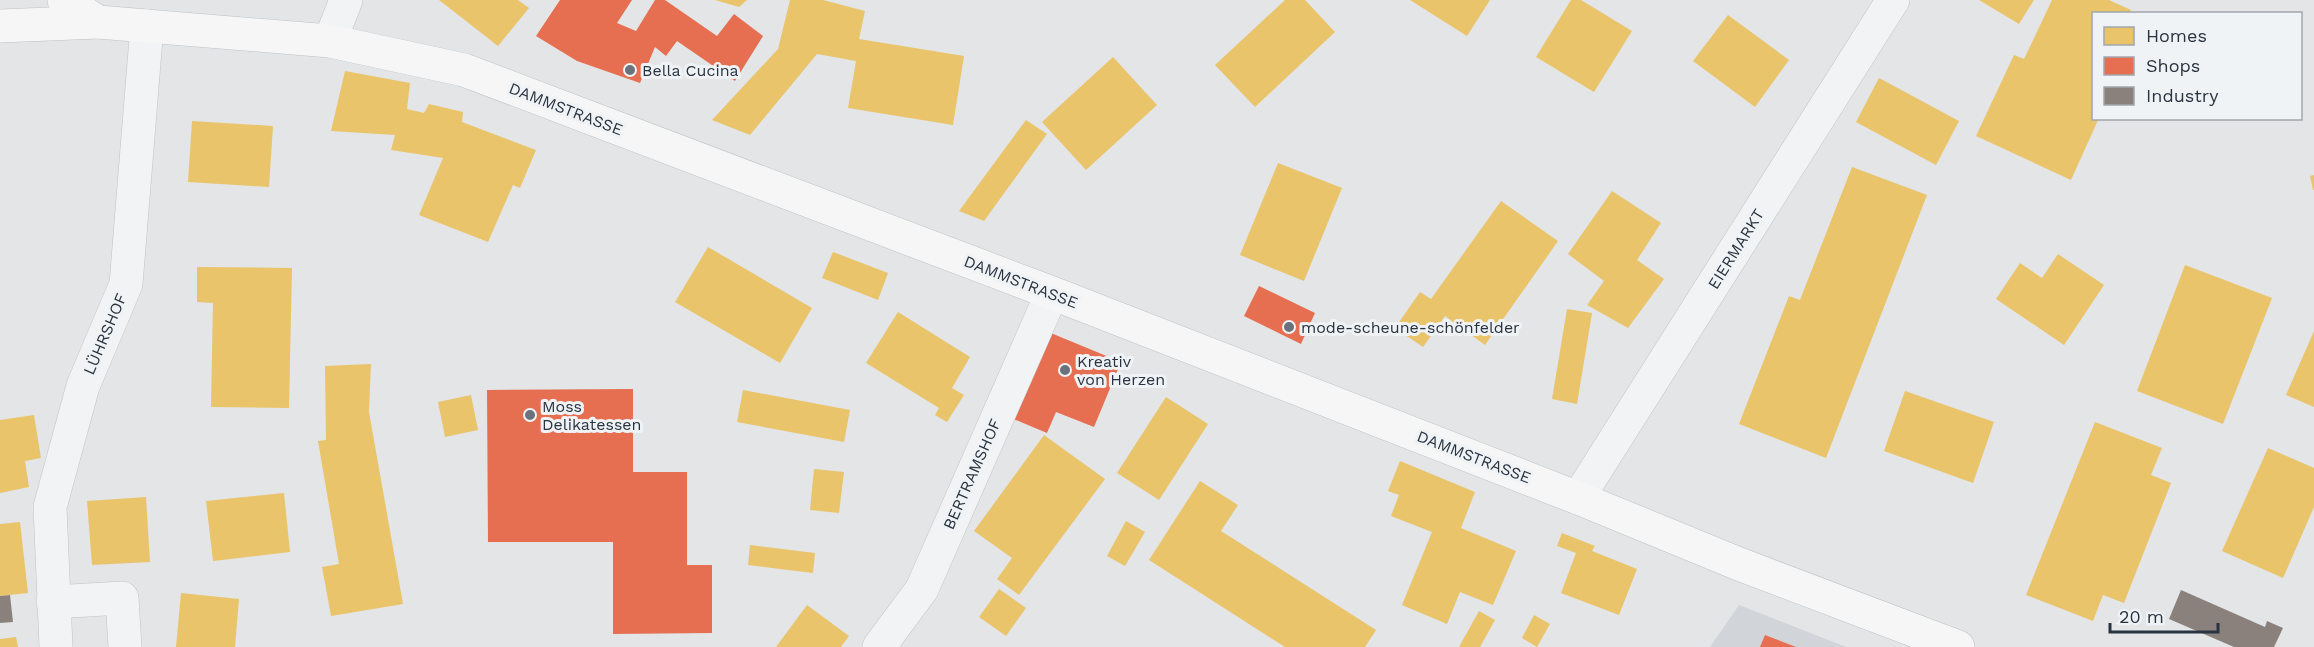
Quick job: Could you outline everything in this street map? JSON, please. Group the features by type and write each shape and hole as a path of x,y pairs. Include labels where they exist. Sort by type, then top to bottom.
{"main road":[{"name":"DAMMSTRASSE","path":"64,0 98,22 330,41 464,70 1052,293 1578,498 1739,564 1958,647"},
{"path":"0,26 98,22"}],"street":[{"path":"330,41 346,0"},
{"name":"EIERMARKT","path":"1578,498 1893,0"},
{"name":"LÜHRSHOF","path":"56,647 50,507 83,386 126,284 147,26"},
{"name":"BERTRAMSHOF","path":"879,647 922,588 1052,293"},
{"path":"53,602 122,597 126,647"}],"shaded area":[{"path":"1739,605 1846,647 1710,647"}],"building: Homes":[{"path":"439,0 518,0 529,8 498,46"},
{"path":"715,0 747,0 739,7"},
{"path":"790,0 823,0 865,11 859,39 964,56 953,125 848,108 856,61 817,54 750,135 712,120 778,49"},
{"path":"1285,0 1305,0 1335,32 1255,107 1215,65"},
{"path":"1410,0 1490,0 1467,36"},
{"path":"1571,0 1581,0 1632,31 1594,92 1536,57"},
{"path":"1979,0 2034,0 2019,24"},
{"path":"2052,0 2109,0 2131,10 2130,12 2092,12 2092,120 2098,120 2071,180 1976,136 2014,55 2024,59"},
{"path":"1728,15 1789,60 1755,107 1693,61"},
{"path":"1113,57 1157,105 1086,170 1042,122"},
{"path":"345,71 410,83 407,109 424,113 429,104 463,112 462,122 536,150 520,188 513,185 488,242 419,215 443,158 391,150 395,135 331,131"},
{"path":"1879,78 1959,121 1936,165 1856,122"},
{"path":"1026,120 1047,134 984,221 959,211"},
{"path":"192,121 273,126 269,187 188,182"},
{"path":"1278,163 1342,188 1304,281 1240,255"},
{"path":"1852,167 1927,195 1826,458 1739,424 1789,296 1800,300"},
{"path":"2314,175 2314,190 2313,190 2310,176"},
{"path":"1612,191 1661,223 1637,260 1664,279 1628,328 1587,305 1604,281 1568,254"},
{"path":"1501,201 1558,241 1485,345 1445,316 1423,347 1395,328 1420,292 1431,299"},
{"path":"708,247 812,308 780,363 675,302"},
{"path":"833,252 888,273 878,300 822,278"},
{"path":"2058,254 2104,285 2064,345 1996,299 2020,263 2042,278"},
{"path":"2185,265 2272,298 2223,424 2137,391"},
{"path":"197,267 292,268 289,408 211,407 213,303 197,302"},
{"path":"1567,309 1592,313 1577,404 1552,399"},
{"path":"898,312 970,357 952,388 964,395 947,422 935,415 939,408 866,363"},
{"path":"2314,331 2314,407 2286,395"},
{"path":"371,364 369,412 403,604 331,616 322,567 339,564 318,441 326,440 325,366"},
{"path":"743,390 850,410 844,442 737,422"},
{"path":"1905,391 1994,422 1973,483 1884,451"},
{"path":"471,395 478,430 445,437 438,402"},
{"path":"1166,397 1208,424 1159,500 1117,473"},
{"path":"34,415 41,458 25,461 29,487 0,493 0,420"},
{"path":"2095,422 2162,448 2151,475 2171,483 2124,603 2103,595 2093,621 2026,595"},
{"path":"1044,435 1105,479 1019,595 997,579 1012,558 974,531"},
{"path":"2268,448 2314,468 2314,507 2283,578 2222,551"},
{"path":"1400,461 1475,492 1461,528 1516,551 1493,605 1460,592 1447,624 1402,605 1432,532 1391,516 1399,495 1388,491"},
{"path":"814,469 844,472 839,513 810,510"},
{"path":"1200,481 1238,505 1221,531 1376,630 1365,647 1285,647 1149,560"},
{"path":"284,493 290,552 213,561 206,501"},
{"path":"146,497 150,562 92,565 87,501"},
{"path":"1126,521 1145,532 1125,566 1107,556"},
{"path":"20,522 28,593 0,596 0,524"},
{"path":"1562,533 1595,546 1592,551 1637,569 1619,615 1561,593 1576,553 1557,546"},
{"path":"750,545 815,553 813,573 748,565"},
{"path":"999,589 1026,608 1006,636 979,617"},
{"path":"181,593 239,599 235,647 176,647"},
{"path":"807,605 849,636 841,647 776,647"},
{"path":"1479,611 1495,620 1480,647 1459,647"},
{"path":"1534,615 1550,624 1537,647 1522,638"},
{"path":"16,637 18,647 0,647 0,639"}],"building: Shops":[{"path":"560,0 632,0 617,23 636,31 655,0 665,0 717,36 734,14 763,36 735,81 677,41 666,56 655,47 640,83 577,61 536,36"},
{"path":"1259,286 1315,313 1301,344 1244,316"},
{"path":"1046,331 1121,362 1094,427 1056,412 1047,433 1011,418"},
{"path":"633,389 633,472 687,472 687,565 712,565 712,633 613,634 613,542 488,542 487,390"},
{"path":"1765,635 1796,647 1760,647"}],"building: Industry":[{"path":"2181,590 2265,627 2267,621 2283,628 2274,647 2234,647 2169,619"},
{"path":"10,595 13,622 0,623 0,596"}],"place":[{"name":"Bella Cucina","path":"630,70"},
{"name":"mode-scheune-schönfelder","path":"1289,327"},
{"name":"Kreativ von Herzen","path":"1065,370"},
{"name":"Moss Delikatessen","path":"530,415"}]}
